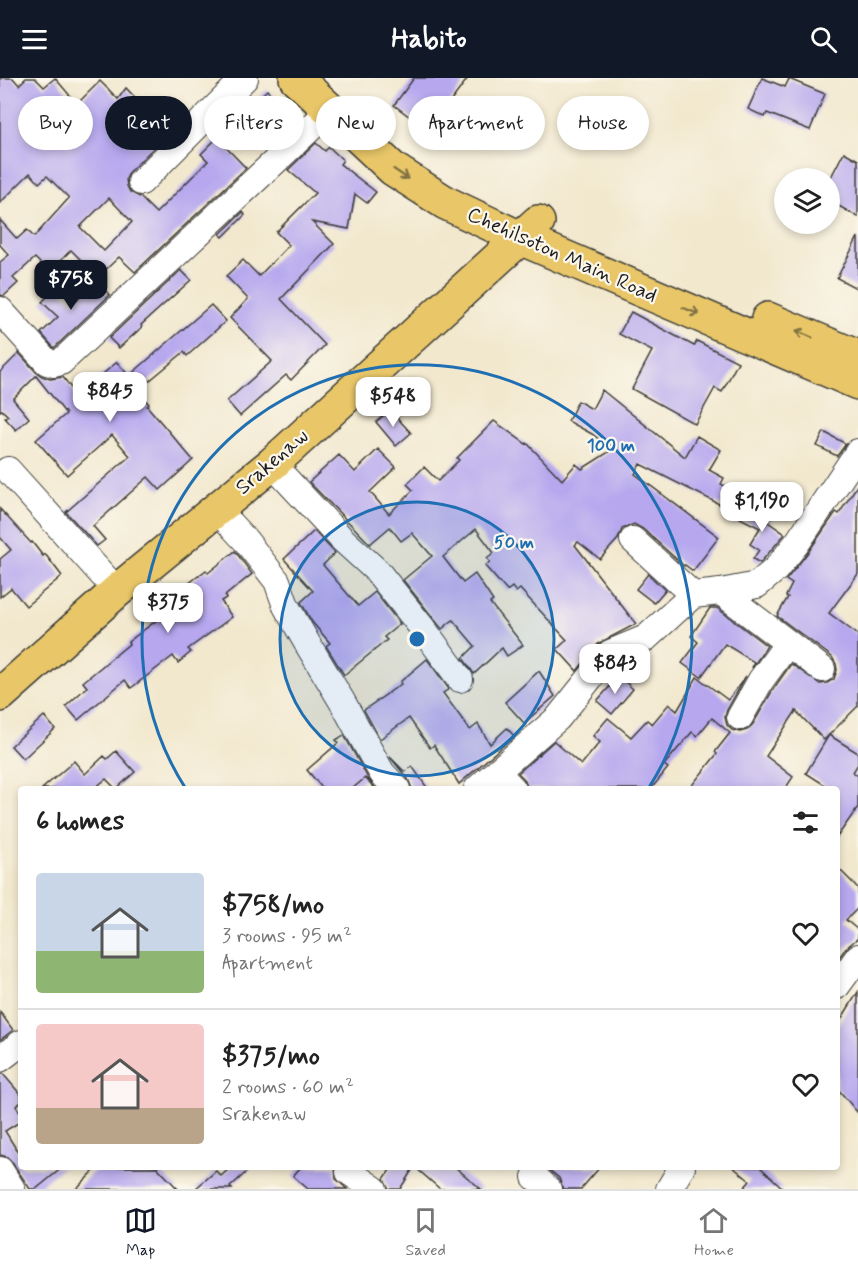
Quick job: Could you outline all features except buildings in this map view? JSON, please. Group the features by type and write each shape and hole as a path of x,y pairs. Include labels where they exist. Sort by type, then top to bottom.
{"main road":[{"name":"Chehilsoton Main Road","path":"296,78 330,94 406,151 529,230 858,383"},
{"name":"Chehilsoton Main Road","path":"529,230 858,357"},
{"name":"Srakenaw","path":"0,695 117,591 272,464 529,230"}],"street":[{"path":"141,182 245,78"},
{"path":"0,310 47,362 54,364 61,362 330,94"},
{"path":"486,786 505,780 610,653 646,638 693,595 757,585 776,569 797,543 858,452"},
{"path":"272,464 343,540 377,571 460,679"},
{"path":"8,470 117,591"},
{"path":"217,510 246,541 277,581 286,606 307,643 344,703 382,773 394,786"},
{"path":"633,540 693,595"},
{"path":"721,592 822,669"},
{"path":"740,717 761,680 788,643"},
{"path":"840,982 858,957"},
{"path":"0,1059 18,1045"},
{"path":"669,1189 680,1170"},
{"path":"346,1176 374,1189"}]}
